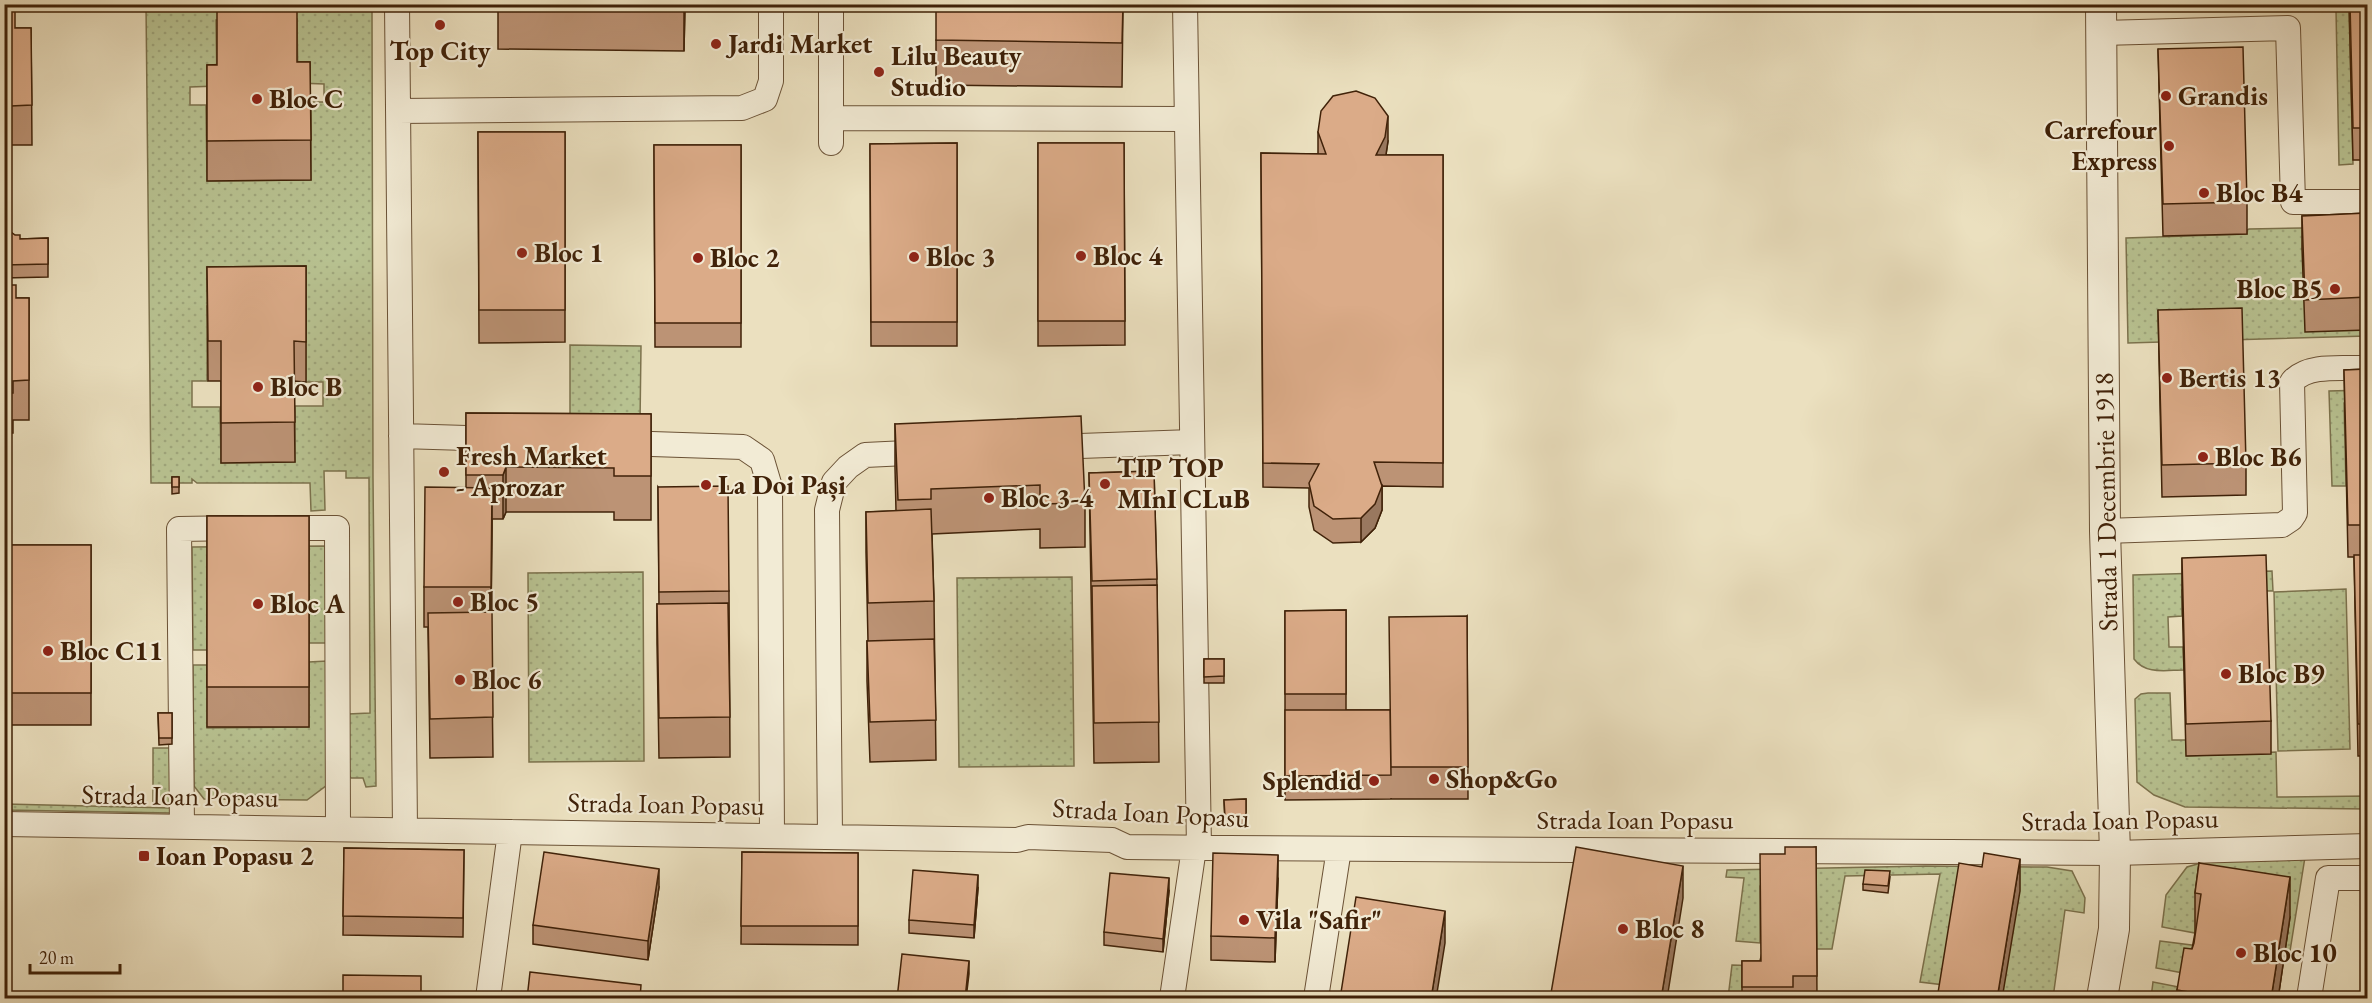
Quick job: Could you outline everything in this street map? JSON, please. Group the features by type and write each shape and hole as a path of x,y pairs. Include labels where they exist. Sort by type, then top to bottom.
{"street":[{"path":"397,4 405,829"},
{"path":"398,111 742,108 765,99 771,81 771,4"},
{"path":"831,4 831,143"},
{"path":"1172,999 1196,848 1185,4"},
{"path":"2102,19 2288,28 2294,201 2367,202"},
{"name":"Strada 1 Decembrie 1918","path":"2102,19 2105,531 2115,853 2114,929 2102,999"},
{"path":"831,118 1186,119"},
{"path":"2105,531 2282,525 2295,513 2292,382 2298,374 2311,370 2367,368"},
{"path":"401,436 519,440"},
{"path":"602,442 743,447 762,460 770,487 772,836"},
{"path":"1028,448 1192,442"},
{"path":"830,837 827,510 834,482 848,467 865,455 946,451"},
{"path":"182,826 179,529 337,528 338,828"},
{"name":"Strada Ioan Popasu","path":"4,824 1017,840 1028,837 1112,840 1127,847 1196,848 2115,853 2367,846"},
{"path":"488,999 510,832"},
{"path":"1316,999 1339,849"},
{"path":"2309,999 2328,878 2367,878"}],"green space":[{"path":"146,5 190,5 190,9 372,9 376,786 366,787 363,778 351,778 347,773 348,714 370,713 369,478 346,478 346,471 324,471 325,510 311,511 310,483 197,483 192,479 192,483 151,483","holes":["297,19 298,83 324,84 324,102 311,102 311,180 207,181 206,105 190,105 190,87 217,86 216,20","207,306 306,306 306,382 323,382 323,406 295,406 295,462 221,463 220,407 192,407 192,381 207,381"]},
{"path":"2308,5 2354,5 2349,6 2353,164 2339,165 2336,10 2314,9"},
{"path":"2367,227 2367,336 2128,343 2126,238 2247,234 2249,229"},
{"path":"570,345 641,346 640,424 570,424"},
{"path":"2367,390 2344,403 2346,486 2332,486 2329,391"},
{"path":"325,546 327,643 309,643 308,556 207,556 207,650 193,650 192,547"},
{"path":"2272,571 2273,591 2182,590 2182,616 2168,617 2169,647 2183,647 2184,670 2150,670 2134,659 2133,575"},
{"path":"643,572 644,761 529,762 528,573"},
{"path":"1072,577 1074,766 959,767 957,578"},
{"path":"2346,589 2350,749 2278,751 2274,592"},
{"path":"327,661 327,785 307,800 204,799 194,786 193,665 207,665 207,728 309,727 309,662"},
{"path":"2170,693 2172,740 2186,740 2187,756 2276,752 2277,797 2367,796 2367,809 2185,807 2154,795 2137,782 2135,699 2141,694"},
{"path":"153,748 177,748 171,803 153,803"},
{"path":"5,804 172,808 171,813 5,810"},
{"path":"2226,856 2305,857 2290,951 2199,904 2195,933 2162,927 2166,895 2187,867"},
{"path":"1925,866 2047,867 2072,871 2085,898 2084,913 2065,910 2053,998 1920,982 1940,874 1845,876 1832,949 1816,949 1760,887 1760,943 1736,941 1744,878 1726,877 1727,870"},
{"path":"2160,941 2199,946 2194,975 2156,968"},
{"path":"1732,965 1761,966 1742,998 1728,998"},
{"path":"2153,982 2184,988 2182,998 2151,998"}],"building":[{"name":"Bloc C","path":"217,4 297,4 297,62 310,62 311,140 207,141 207,65 217,65"},
{"path":"498,4 684,4 684,7"},
{"path":"936,4 1123,4 1122,43 936,40"},
{"path":"2350,4 2367,4 2367,128 2353,128"},
{"path":"4,10 15,10 15,28 31,28 32,105 11,106 11,124 4,124"},
{"name":"Bloc B4","path":"2243,47 2247,202 2163,204 2158,49"},
{"path":"1356,91 1375,98 1388,116 1385,137 1376,155 1443,155 1443,463 1374,462 1382,486 1375,504 1361,518 1333,519 1314,506 1309,483 1319,464 1263,463 1261,153 1326,154 1318,132 1321,111 1333,96"},
{"name":"Bloc 1","path":"478,132 565,132 565,310 479,310"},
{"name":"Bloc 3","path":"957,143 957,322 871,322 870,144"},
{"name":"Bloc 4","path":"1038,143 1124,143 1125,321 1038,321"},
{"name":"Bloc 2","path":"654,145 741,145 741,323 655,323"},
{"path":"2367,213 2367,297 2305,300 2302,216"},
{"path":"4,227 15,235 20,235 20,239 48,238 48,264 4,265"},
{"name":"Bloc B","path":"306,266 306,342 294,341 295,422 221,423 221,341 208,341 207,267"},
{"path":"4,285 16,285 16,298 29,298 29,380 13,381 13,393 4,393"},
{"name":"Bloc B6","path":"2242,308 2246,463 2162,465 2158,310"},
{"path":"2367,369 2367,525 2348,525 2344,370"},
{"path":"466,413 651,414 651,476 614,476 614,468 506,467 503,475 466,475"},
{"path":"1081,416 1085,503 1040,504 1040,485 931,489 931,499 898,500 895,424"},
{"path":"1154,471 1157,579 1092,581 1089,473"},
{"path":"172,477 179,477 179,487 172,487"},
{"path":"728,486 729,591 659,592 658,487"},
{"path":"425,487 492,488 491,587 424,587"},
{"path":"931,509 934,601 868,603 866,512"},
{"name":"Bloc A","path":"207,516 309,516 309,687 207,687"},
{"name":"Bloc C11","path":"4,545 91,545 91,693 4,693"},
{"name":"Bloc B9","path":"2266,555 2271,721 2186,724 2182,558"},
{"path":"2354,555 2367,555 2367,724 2358,724"},
{"path":"1157,585 1159,722 1094,723 1092,586"},
{"path":"728,603 730,717 659,718 657,604"},
{"path":"1346,610 1346,694 1285,694 1285,611"},
{"name":"Bloc 6","path":"492,612 493,717 430,719 428,613"},
{"path":"1467,616 1468,767 1391,767 1389,617"},
{"path":"934,639 936,720 870,722 867,641"},
{"path":"1204,659 1224,659 1224,676 1204,677"},
{"path":"1285,710 1390,710 1391,775 1285,776"},
{"path":"158,713 172,713 172,738 159,738"},
{"path":"1246,799 1246,817 1225,817 1224,800"},
{"name":"Bloc 8","path":"1576,847 1683,866 1661,999 1550,999"},
{"path":"1785,847 1816,847 1817,976 1793,976 1793,987 1742,987 1742,961 1761,961 1760,854 1785,854"},
{"path":"344,848 464,850 463,918 343,916"},
{"path":"544,852 659,869 648,941 533,925"},
{"path":"742,852 858,853 858,926 741,926"},
{"name":"Vila \"Safir\"","path":"1213,853 1278,855 1275,938 1211,936"},
{"path":"1984,853 2020,859 1997,999 1937,999 1959,863 1982,867"},
{"name":"Bloc 10","path":"2199,863 2290,877 2271,999 2231,999 2177,990 2184,948 2192,949 2194,943 2201,894 2195,893"},
{"path":"913,870 978,875 974,925 909,920"},
{"path":"1865,870 1890,871 1888,886 1863,884"},
{"path":"1110,873 1169,878 1163,939 1104,932"},
{"path":"1356,897 1445,911 1431,999 1340,999"},
{"path":"902,954 969,961 965,999 897,999"},
{"path":"530,972 641,985 640,999 527,999"},
{"path":"343,975 421,976 421,999 343,999"}],"place":[{"name":"Top City","path":"440,25"},
{"name":"Jardi Market","path":"716,44"},
{"name":"Lilu Beauty Studio","path":"879,72"},
{"name":"Grandis","path":"2166,96"},
{"name":"Bloc C","path":"257,99"},
{"name":"Carrefour Express","path":"2169,146"},
{"name":"Bloc B4","path":"2204,193"},
{"name":"Bloc 1","path":"522,253"},
{"name":"Bloc 4","path":"1081,256"},
{"name":"Bloc 3","path":"914,257"},
{"name":"Bloc 2","path":"698,258"},
{"name":"Bloc B5","path":"2335,289"},
{"name":"Bertis 13","path":"2167,378"},
{"name":"Bloc B","path":"258,387"},
{"name":"Bloc B6","path":"2203,457"},
{"name":"Fresh Market - Aprozar","path":"444,472"},
{"name":"TIP TOP MInI CLuB","path":"1105,484"},
{"name":"La Doi Pași","path":"706,485"},
{"name":"Bloc 3-4","path":"989,498"},
{"name":"Bloc 5","path":"458,602"},
{"name":"Bloc A","path":"258,604"},
{"name":"Bloc C11","path":"48,651"},
{"name":"Bloc B9","path":"2226,674"},
{"name":"Bloc 6","path":"460,680"},
{"name":"Shop&Go","path":"1434,779"},
{"name":"Splendid","path":"1374,781"},
{"name":"Ioan Popasu 2","path":"144,856"},
{"name":"Vila \"Safir\"","path":"1244,920"},
{"name":"Bloc 8","path":"1623,929"},
{"name":"Bloc 10","path":"2241,953"}]}
